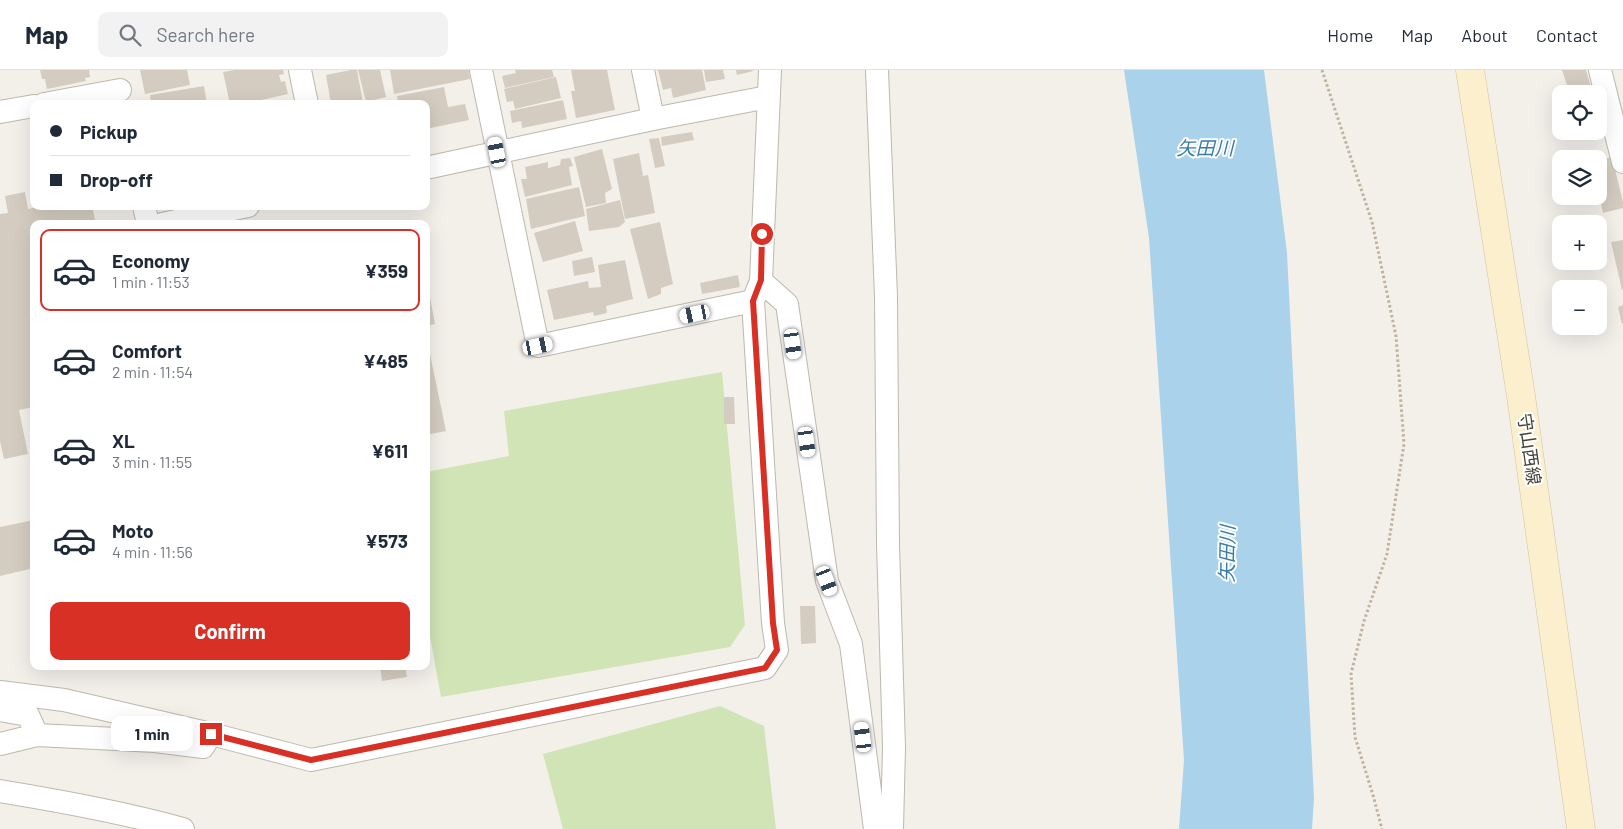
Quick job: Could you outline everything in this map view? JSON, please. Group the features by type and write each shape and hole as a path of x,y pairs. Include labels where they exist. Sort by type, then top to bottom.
{"main road":[{"name":"守山西線","path":"1470,70 1520,386 1581,829"}],"street":[{"path":"300,70 306,100"},
{"path":"481,70 538,346 753,301"},
{"path":"643,70 653,118"},
{"path":"0,692 64,700 211,734 311,760 765,668 777,650 773,623 753,301 761,280 770,70"},
{"path":"877,70 886,297 888,544 894,747 892,829"},
{"path":"1600,70 1617,114 1623,162"},
{"path":"63,100 119,88"},
{"path":"430,167 653,118 768,97"},
{"path":"0,112 30,107"},
{"path":"181,220 229,210"},
{"path":"761,280 787,304 827,581 851,644 875,829"},
{"path":"0,710 28,715 37,735"},
{"path":"0,744 37,735 154,741 203,746 211,734"},
{"path":"0,791 74,803 156,821 183,829"}],"path":[{"path":"1322,70 1372,222 1396,336 1404,444 1386,554 1364,621 1351,674 1355,737 1374,795 1382,829"}],"green space":[{"path":"722,372 745,625 730,647 441,697 430,636 430,471 509,456 504,411"},
{"path":"720,706 764,726 776,829 563,829 543,754"}],"water":[{"name":"矢田川","path":"1124,70 1264,70 1287,253 1314,799 1312,829 1179,829 1184,760 1149,238"}],"building":[{"path":"40,70 89,70 90,77 85,78 86,81 47,89 45,79 42,79"},
{"path":"140,70 187,70 190,85 145,94"},
{"path":"235,70 283,70 284,74 279,75 281,82 285,81 288,94 262,100 229,100 223,72"},
{"path":"357,70 362,100 330,100 326,75"},
{"path":"358,70 380,70 386,97 366,100"},
{"path":"390,70 469,70 470,79 394,94"},
{"path":"515,70 552,70 554,77 505,88 502,76 516,73"},
{"path":"571,70 607,70 615,110 576,118 571,91 575,91"},
{"path":"658,70 702,70 706,90 673,98 671,88 663,90"},
{"path":"704,70 723,70 725,79 706,82"},
{"path":"736,70 753,70 753,71 737,75"},
{"path":"1562,70 1586,70 1590,85 1567,85"},
{"path":"556,77 561,98 515,109 513,101 507,102 504,89"},
{"path":"204,86 206,100 151,100 150,95"},
{"path":"444,87 448,107 465,104 469,120 430,128 430,100 398,100 397,96"},
{"path":"563,100 567,119 522,128 521,121 512,123 510,111"},
{"path":"692,132 694,140 662,146 661,137"},
{"path":"659,138 665,166 655,168 649,139"},
{"path":"602,149 612,189 605,193 606,203 586,207 574,157"},
{"path":"639,153 643,176 648,175 655,213 625,219 613,159"},
{"path":"1612,157 1623,208 1603,213 1601,205 1607,205 1607,158"},
{"path":"570,158 573,166 569,167 572,185 525,197 521,179 527,179 525,167 548,162 548,168 560,165 561,159"},
{"path":"579,187 585,216 531,229 526,199"},
{"path":"25,192 28,209 30,210 93,210 95,220 30,220 30,408 19,410 28,454 4,459 0,441 0,214 8,213 5,196"},
{"path":"620,200 625,222 619,227 589,231 586,209"},
{"path":"575,221 583,251 543,262 534,233"},
{"path":"660,222 673,284 661,288 661,294 648,299 630,229"},
{"path":"1623,240 1623,290 1622,290 1611,242"},
{"path":"592,257 595,272 574,276 572,261"},
{"path":"625,260 633,299 606,306 607,313 594,316 593,312 554,320 547,290 588,281 589,288 601,287 598,265"},
{"path":"738,275 740,287 702,294 700,283"},
{"path":"430,297 435,324 430,325"},
{"path":"1623,305 1623,323 1622,324 1618,307"},
{"path":"430,354 446,431 430,434"},
{"path":"724,397 734,397 735,424 724,424"},
{"path":"30,521 30,569 0,576 0,527"},
{"path":"800,606 815,606 816,643 801,644"},
{"path":"381,670 406,670 407,677 382,681"}],"route":[{"path":"211,734 311,760 765,668 777,650 773,623 753,301 761,280 762,234"}]}
